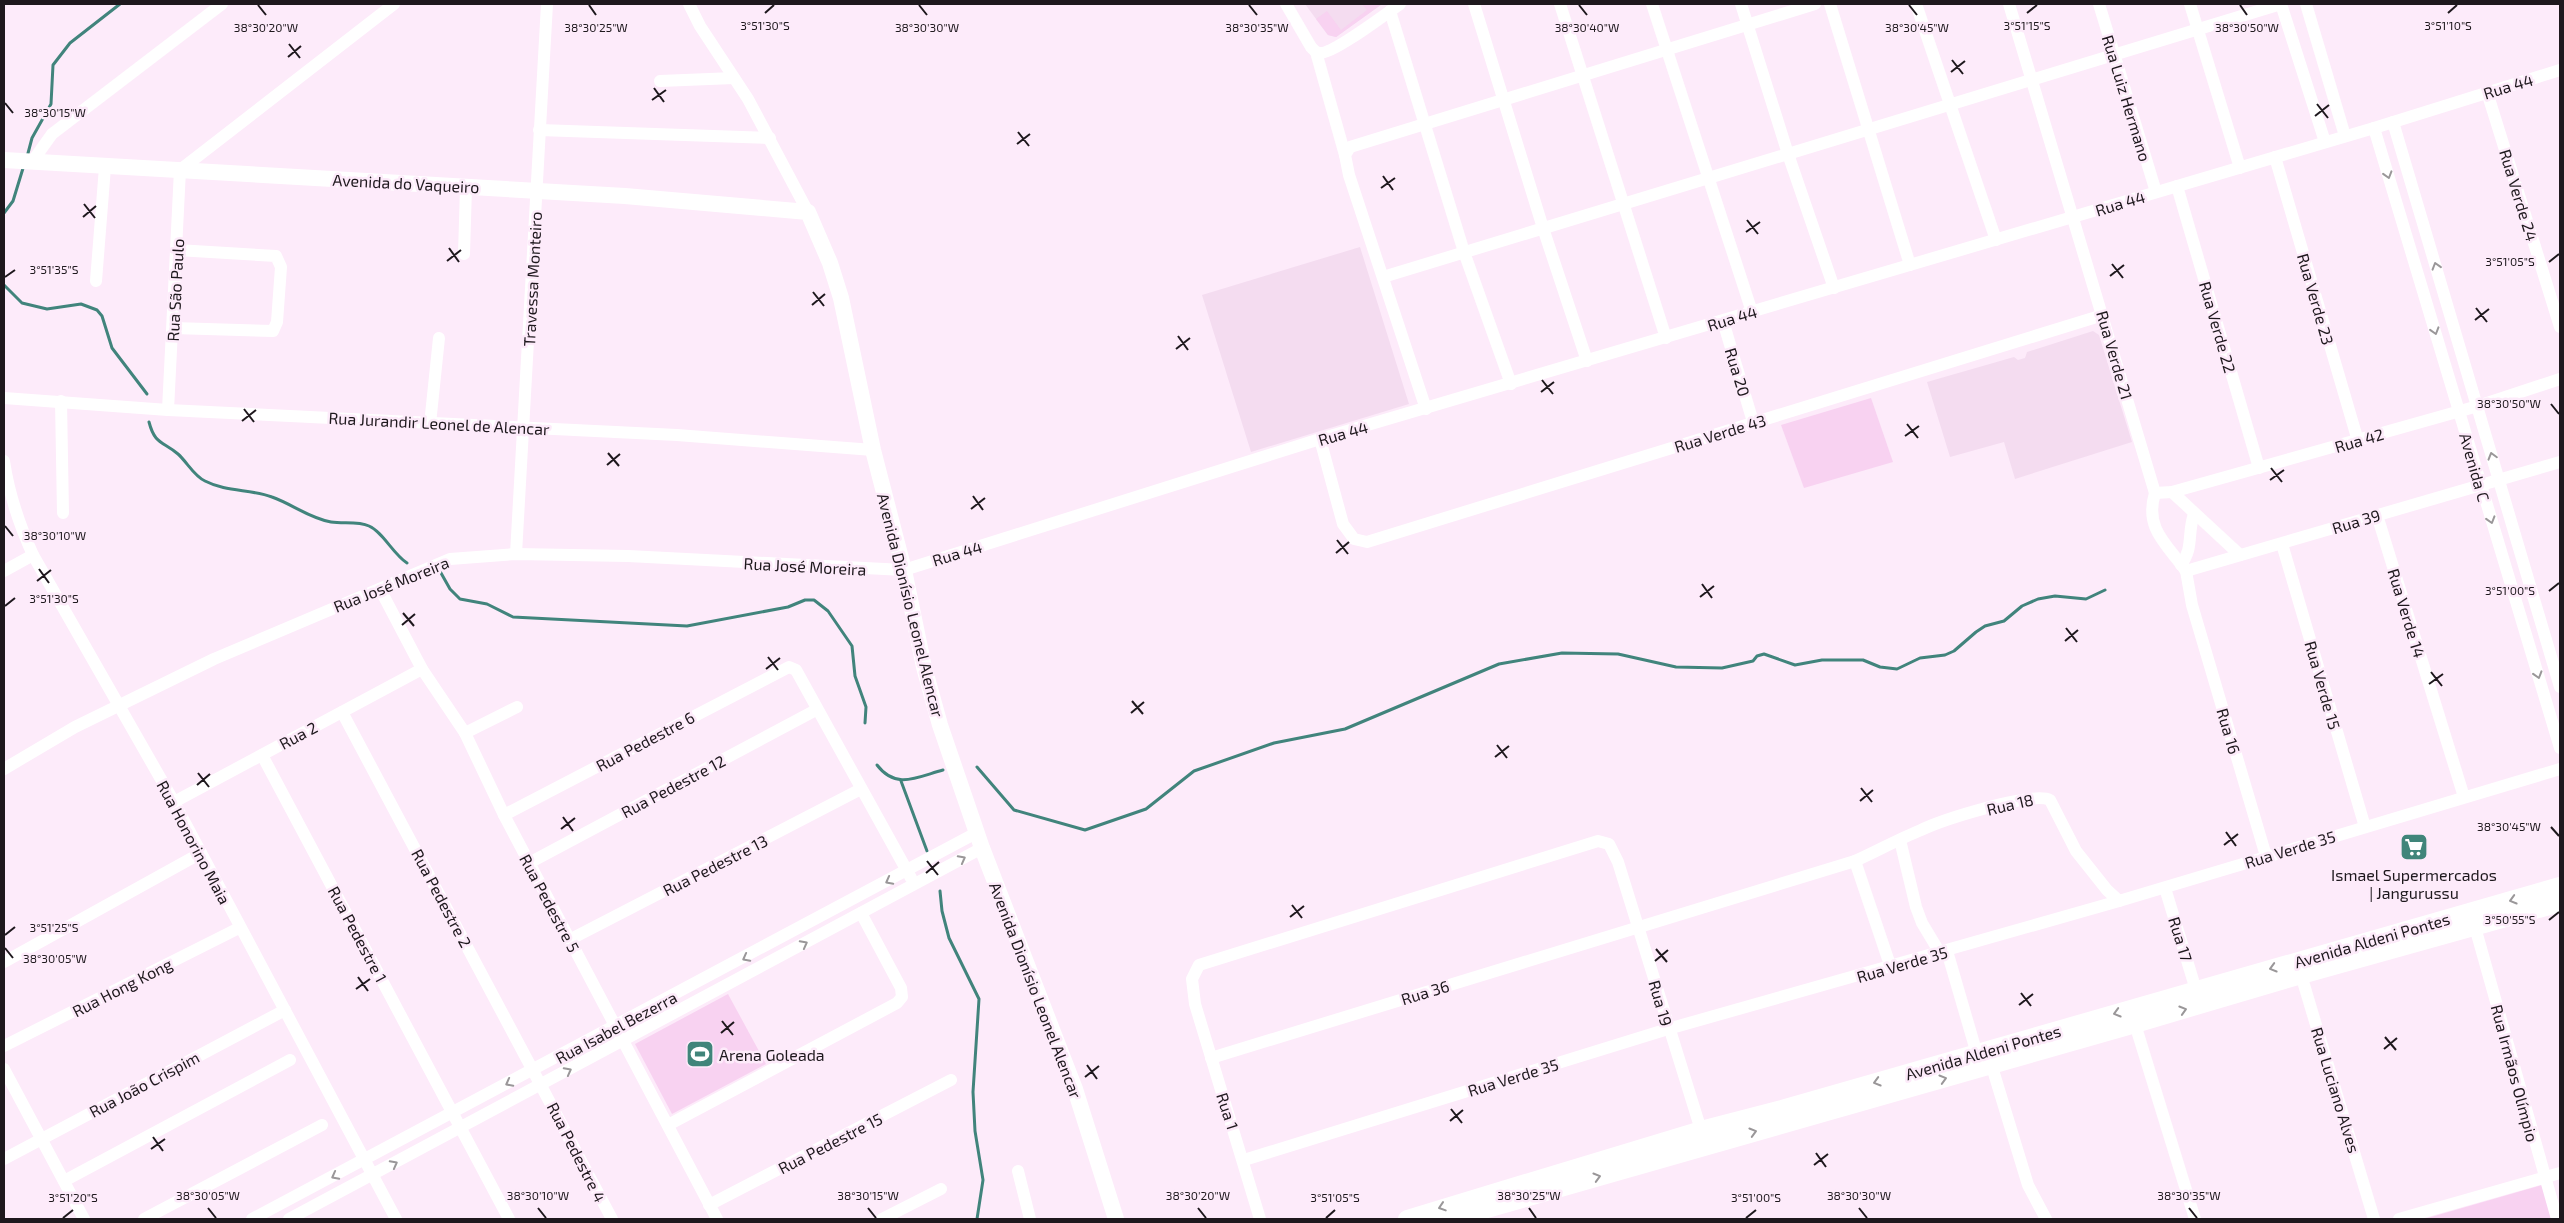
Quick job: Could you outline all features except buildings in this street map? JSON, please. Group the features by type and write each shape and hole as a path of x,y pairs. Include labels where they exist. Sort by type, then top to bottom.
{"main road":[{"name":"Avenida Aldeni Pontes","path":"1406,1219 1701,1130 2135,1024 2299,968 2560,886"},
{"name":"Avenida Aldeni Pontes","path":"1452,1219 1984,1060 2196,990 2475,927 2560,902"}],"street":[{"path":"21,161 52,134 222,4"},
{"path":"180,170 394,4"},
{"name":"Travessa Monteiro","path":"516,554 547,4"},
{"name":"Avenida Dionísio Leonel Alencar","path":"689,4 700,26 770,138 808,212 834,276 873,450 904,570 926,676 943,734 982,848 1075,1089 1116,1219"},
{"path":"1286,4 1316,52 1349,175 1426,409"},
{"path":"1474,4 1543,228 1587,362"},
{"path":"1560,4 1666,338"},
{"path":"1652,4 1752,312"},
{"path":"1742,4 1788,154 1834,288"},
{"path":"1345,155 1350,147 1815,4"},
{"path":"1830,4 1870,129 1910,265"},
{"path":"1916,4 1996,240"},
{"name":"Rua Verde 21","path":"2009,4 2033,79 2155,493"},
{"name":"Rua Luiz Hermano","path":"2099,4 2156,192"},
{"path":"2190,4 2240,168"},
{"path":"1383,277 2281,4 2325,142"},
{"path":"2306,4 2345,136"},
{"path":"1316,52 1331,50 1395,7 1425,123 1464,252 1511,384"},
{"name":"Rua 44","path":"904,570 1320,439 1587,362 2240,168 2560,70"},
{"path":"660,81 734,78"},
{"name":"Rua Verde 24","path":"2487,92 2560,327"},
{"name":"Avenida C","path":"2394,122 2560,687"},
{"name":"Avenida C","path":"2374,128 2560,748"},
{"path":"539,130 770,138"},
{"name":"Rua Verde 23","path":"2275,157 2358,441"},
{"name":"Avenida do Vaqueiro","path":"21,161 625,196 808,212"},
{"path":"96,281 105,167"},
{"name":"Rua São Paulo","path":"168,410 180,170"},
{"name":"Rua Verde 22","path":"2177,186 2259,468"},
{"path":"464,254 466,187"},
{"path":"173,328 272,331 277,322 281,263 276,256 177,250"},
{"name":"Rua Verde 43","path":"1320,439 1343,524 1358,540 1374,541 2103,315"},
{"name":"Rua 20","path":"1723,321 1753,422"},
{"path":"430,424 439,338"},
{"name":"Rua 42","path":"2155,493 2172,492 2358,441 2478,406 2560,378"},
{"name":"Rua Jurandir Leonel de Alencar","path":"4,398 168,410 677,435 873,450"},
{"path":"61,401 63,513"},
{"name":"Rua Honorino Maia","path":"4,461 10,495 18,522 33,555 120,704 174,802 396,1219"},
{"name":"Rua 39","path":"2183,568 2282,544 2480,484 2560,462"},
{"path":"2172,492 2240,555"},
{"path":"2155,493 2151,507 2155,527 2161,539 2183,568 2189,554 2190,526 2194,514"},
{"name":"Rua Verde 14","path":"2377,515 2464,797"},
{"name":"Rua Verde 15","path":"2282,544 2364,827"},
{"name":"Rua José Moreira","path":"4,769 75,727 222,656 438,563 459,557 516,554 628,556 904,570"},
{"path":"4,571 33,555"},
{"name":"Rua 16","path":"2183,568 2192,605 2266,856"},
{"name":"Rua Pedestre 5","path":"380,589 422,669 465,733 504,815 716,1219"},
{"name":"Rua Pedestre 6","path":"504,815 786,667 796,670 816,710"},
{"name":"Rua 2","path":"174,802 422,669"},
{"path":"465,733 517,706"},
{"path":"816,710 915,884"},
{"name":"Rua Pedestre 12","path":"529,863 816,710"},
{"name":"Rua Pedestre 2","path":"342,712 542,1085"},
{"name":"Rua Pedestre 1","path":"262,755 509,1219"},
{"name":"Rua Verde 35","path":"1244,1160 1668,1029 1891,968 2119,902 2266,856 2560,769"},
{"name":"Rua Pedestre 13","path":"570,940 861,790"},
{"name":"Rua 18","path":"1640,926 1855,861 1945,821 2034,797 2045,797 2054,805 2076,851 2119,902"},
{"name":"Rua Isabel Bezerra","path":"252,1219 534,1071 978,832"},
{"path":"1900,840 1922,923 1943,952 1984,1060 2028,1185 2046,1219"},
{"name":"Rua 19","path":"1195,1004 1192,979 1199,966 1572,848 1598,841 1605,842 1614,852 1640,926 1668,1029 1701,1130"},
{"name":"Rua Isabel Bezerra","path":"289,1219 304,1216 373,1175 982,848"},
{"path":"4,962 201,853"},
{"path":"1855,861 1891,968"},
{"name":"Rua 17","path":"2165,888 2196,990"},
{"path":"668,1126 897,1003 902,997 901,988 861,913"},
{"name":"Rua 36","path":"1210,1058 1640,926"},
{"name":"Rua Irmãos Olímpio","path":"2475,927 2557,1219"},
{"name":"Rua Hong Kong","path":"4,1046 240,928"},
{"name":"Rua Luciano Alves","path":"2299,968 2374,1219"},
{"name":"Rua 1","path":"1195,1004 1210,1058 1244,1160 1260,1219"},
{"name":"Rua João Crispim","path":"4,1159 285,1010"},
{"path":"2135,1024 2195,1219"},
{"path":"64,1180 290,1060"},
{"path":"4,1069 84,1219"},
{"name":"Rua Pedestre 15","path":"709,1205 950,1080"},
{"name":"Rua Pedestre 4","path":"542,1085 612,1219"},
{"path":"144,1219 322,1124"},
{"path":"1018,1171 1030,1219"},
{"path":"2399,1219 2560,1173"},
{"path":"882,1219 941,1189"}],"shaded area":[{"path":"1305,4 1382,4 1336,37 1328,35"},
{"path":"1362,4 1382,4 1336,37 1328,35 1316,19 1327,11 1341,30 1367,10"},
{"path":"1360,247 1409,404 1251,452 1202,295"},
{"path":"2093,331 2099,335 2132,442 2015,479 2004,442 1950,457 1927,382 2014,357 2018,360 2025,358 2027,352"},
{"path":"1871,398 1893,462 1804,488 1781,425"},
{"name":"Arena Goleada","path":"728,994 766,1064 672,1114 635,1044"},
{"path":"2542,1185 2552,1219 2424,1219"}],"waterway":[{"path":"27,157 32,138 51,104 53,65 70,43 120,4"},
{"path":"4,213 13,201 24,165"},
{"path":"4,285 22,303 47,309 81,304 97,310 102,316 112,348 147,394"},
{"path":"149,422 157,439 178,454 197,476 205,481 221,487 264,494 323,520 369,526 379,533 407,563"},
{"path":"436,569 441,573 450,589 460,599 487,604 513,617 687,626 788,607 805,600 814,600 828,611 852,646 855,676 866,707 865,723"},
{"path":"977,767 1014,810 1085,830 1146,809 1194,771 1274,743 1345,729 1499,664 1562,653 1618,654 1676,667 1722,668 1753,661 1757,656 1764,654 1795,665 1822,660 1863,660 1880,667 1897,669 1920,658 1945,655 1954,651 1985,626 2004,621 2022,606 2038,599 2055,596 2086,599 2105,590"},
{"path":"877,765 884,773 907,780 943,770"},
{"path":"901,781 927,851"},
{"path":"940,891 942,911 949,938 979,999 973,1092 975,1131 983,1180 977,1219"}],"place":[{"name":"Ismael Supermercados | Jangurussu","path":"2414,847"},
{"name":"Arena Goleada","path":"700,1054"}]}
